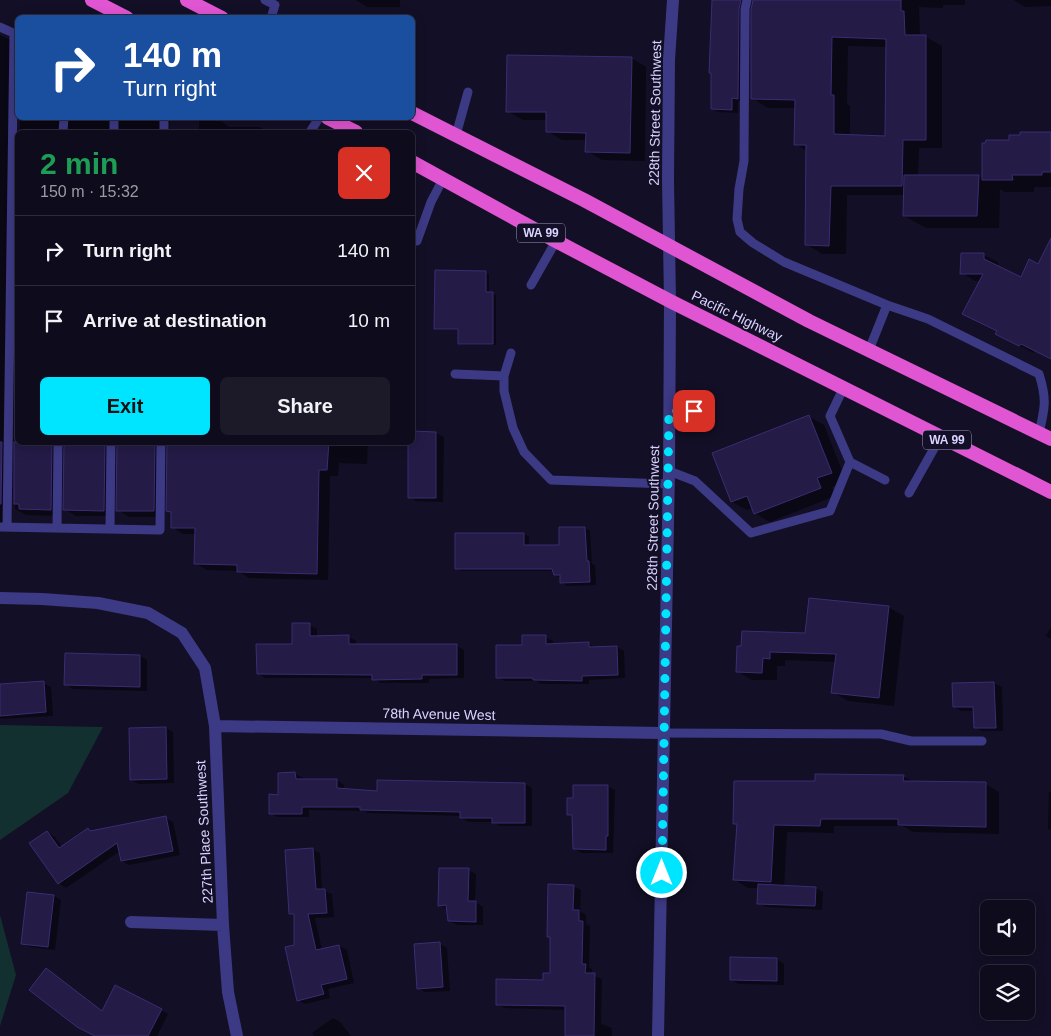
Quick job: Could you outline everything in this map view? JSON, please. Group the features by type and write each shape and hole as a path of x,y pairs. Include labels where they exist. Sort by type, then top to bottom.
{"highway":[{"path":"92,0 121,15"},
{"path":"187,0 216,15"},
{"name":"Pacific Highway","path":"415,114 584,200 809,320 1045,436"},
{"path":"332,120 352,130"},
{"name":"Pacific Highway","path":"415,164 670,301 1051,492"}],"street":[{"name":"228th Street Southwest","path":"658,1036 669,478 669,60 673,0"},
{"name":"227th Place Southwest","path":"0,598 98,603 148,613 182,633 205,668 214,726 228,992 237,1036"},
{"name":"78th Avenue West","path":"214,726 664,732"},
{"path":"131,922 223,925"}],"lane":[{"path":"265,0 275,2 272,15"},
{"path":"747,0 745,9 744,161 736,219 740,232 753,243 784,262 887,305 928,318 1039,374 1046,398 1045,436"},
{"path":"0,27 15,34"},
{"path":"15,75 4,527 160,530 161,445"},
{"path":"456,135 468,92"},
{"path":"417,241 443,179"},
{"path":"531,285 556,241"},
{"path":"868,350 887,305"},
{"path":"511,353 504,376 504,391 513,428 524,452 551,480 669,478 695,480 751,533 830,511 850,462"},
{"path":"455,374 504,376"},
{"path":"843,389 830,416 850,462 885,480"},
{"path":"669,411 698,411"},
{"path":"909,493 941,436"},
{"path":"57,528 58,445"},
{"path":"110,445 110,530"},
{"path":"664,732 881,734 911,741 982,741"}],"green space":[{"path":"0,725 103,727 68,793 0,840"},
{"path":"0,915 16,975 0,1026"}],"building":[{"path":"712,0 741,0 739,9 738,99 732,98 732,110 711,109 711,73 709,73"},
{"path":"753,0 901,0 901,11 904,11 905,35 926,35 926,140 903,140 902,186 831,186 829,246 805,245 806,145 794,145 795,100 751,99 751,10","holes":["832,37 886,39 885,136 834,134 834,95 831,95"]},
{"path":"507,55 632,57 630,153 585,152 586,133 546,132 546,112 506,112"},
{"path":"1020,132 1051,132 1051,172 1042,172 1042,175 1012,175 1013,180 982,180 982,143 985,143 986,140 1009,140 1009,135 1020,135"},
{"path":"904,175 979,175 977,216 903,216"},
{"path":"1051,238 1051,359 995,334 997,331 962,314 983,274 960,274 961,253 984,253 984,259 1021,277 1029,259 1038,264"},
{"path":"435,270 486,271 486,292 493,292 493,344 458,344 458,329 434,329"},
{"path":"809,415 832,473 817,478 821,488 754,514 747,496 731,502 712,453"},
{"path":"415,431 436,432 436,498 408,498 408,445 415,445"},
{"path":"0,442 2,442 1,504 0,504"},
{"path":"14,442 15,445 52,445 51,510 19,509 19,504 14,504"},
{"path":"64,445 105,445 104,511 63,510"},
{"path":"117,445 155,445 154,511 116,511"},
{"path":"167,445 329,445 327,470 319,470 317,574 237,572 237,565 194,564 195,528 171,528 171,512 166,511"},
{"path":"559,527 585,527 590,582 560,583 560,575 554,575 552,569 455,569 455,533 524,533 524,545 559,545"},
{"path":"809,598 889,606 879,698 831,693 836,654 770,652 770,659 763,658 762,673 736,672 737,646 741,646 742,631 805,633"},
{"path":"292,623 310,623 310,636 349,635 349,644 457,644 457,675 422,675 422,679 372,680 372,675 257,674 256,644 292,644"},
{"path":"522,635 546,635 546,644 589,642 589,647 617,646 618,675 582,676 582,681 496,678 496,645 522,645"},
{"path":"65,653 140,655 140,687 64,685"},
{"path":"44,681 46,712 0,716 0,684"},
{"path":"994,682 996,728 974,728 973,707 953,707 952,683"},
{"path":"166,727 167,779 130,780 129,728"},
{"path":"295,772 296,779 337,779 337,788 377,791 377,780 525,783 525,823 492,823 492,818 460,818 460,812 360,810 360,807 302,807 302,814 269,814 269,794 278,795 278,773"},
{"path":"815,774 904,775 903,781 986,782 986,827 898,825 898,819 821,819 820,826 774,825 771,882 733,880 737,824 733,824 734,781 815,781"},
{"path":"573,785 608,785 608,836 606,836 606,850 573,849 572,815 567,815 567,798 573,798"},
{"path":"166,816 173,851 121,861 117,843 58,884 29,843 47,831 59,848 88,828 90,831"},
{"path":"313,848 316,889 325,889 327,913 308,914 316,950 339,945 347,979 321,985 324,994 297,1001 285,947 294,945 294,914 289,914 285,850"},
{"path":"439,868 469,868 468,901 476,901 476,922 448,921 446,905 438,906"},
{"path":"548,884 574,885 573,910 579,910 579,921 583,921 582,964 586,964 585,973 595,973 594,1036 565,1036 565,1006 496,1005 496,979 543,980 543,973 550,973 550,937 547,937"},
{"path":"758,884 816,887 815,906 757,904"},
{"path":"27,892 54,895 48,947 21,944"},
{"path":"440,942 443,987 417,989 414,944"},
{"path":"730,957 777,958 777,981 730,980"},
{"path":"46,968 102,1011 115,985 162,1009 148,1036 95,1036 77,1027 29,990"}],"route":[{"path":"662,873 669,411 694,411"}]}
